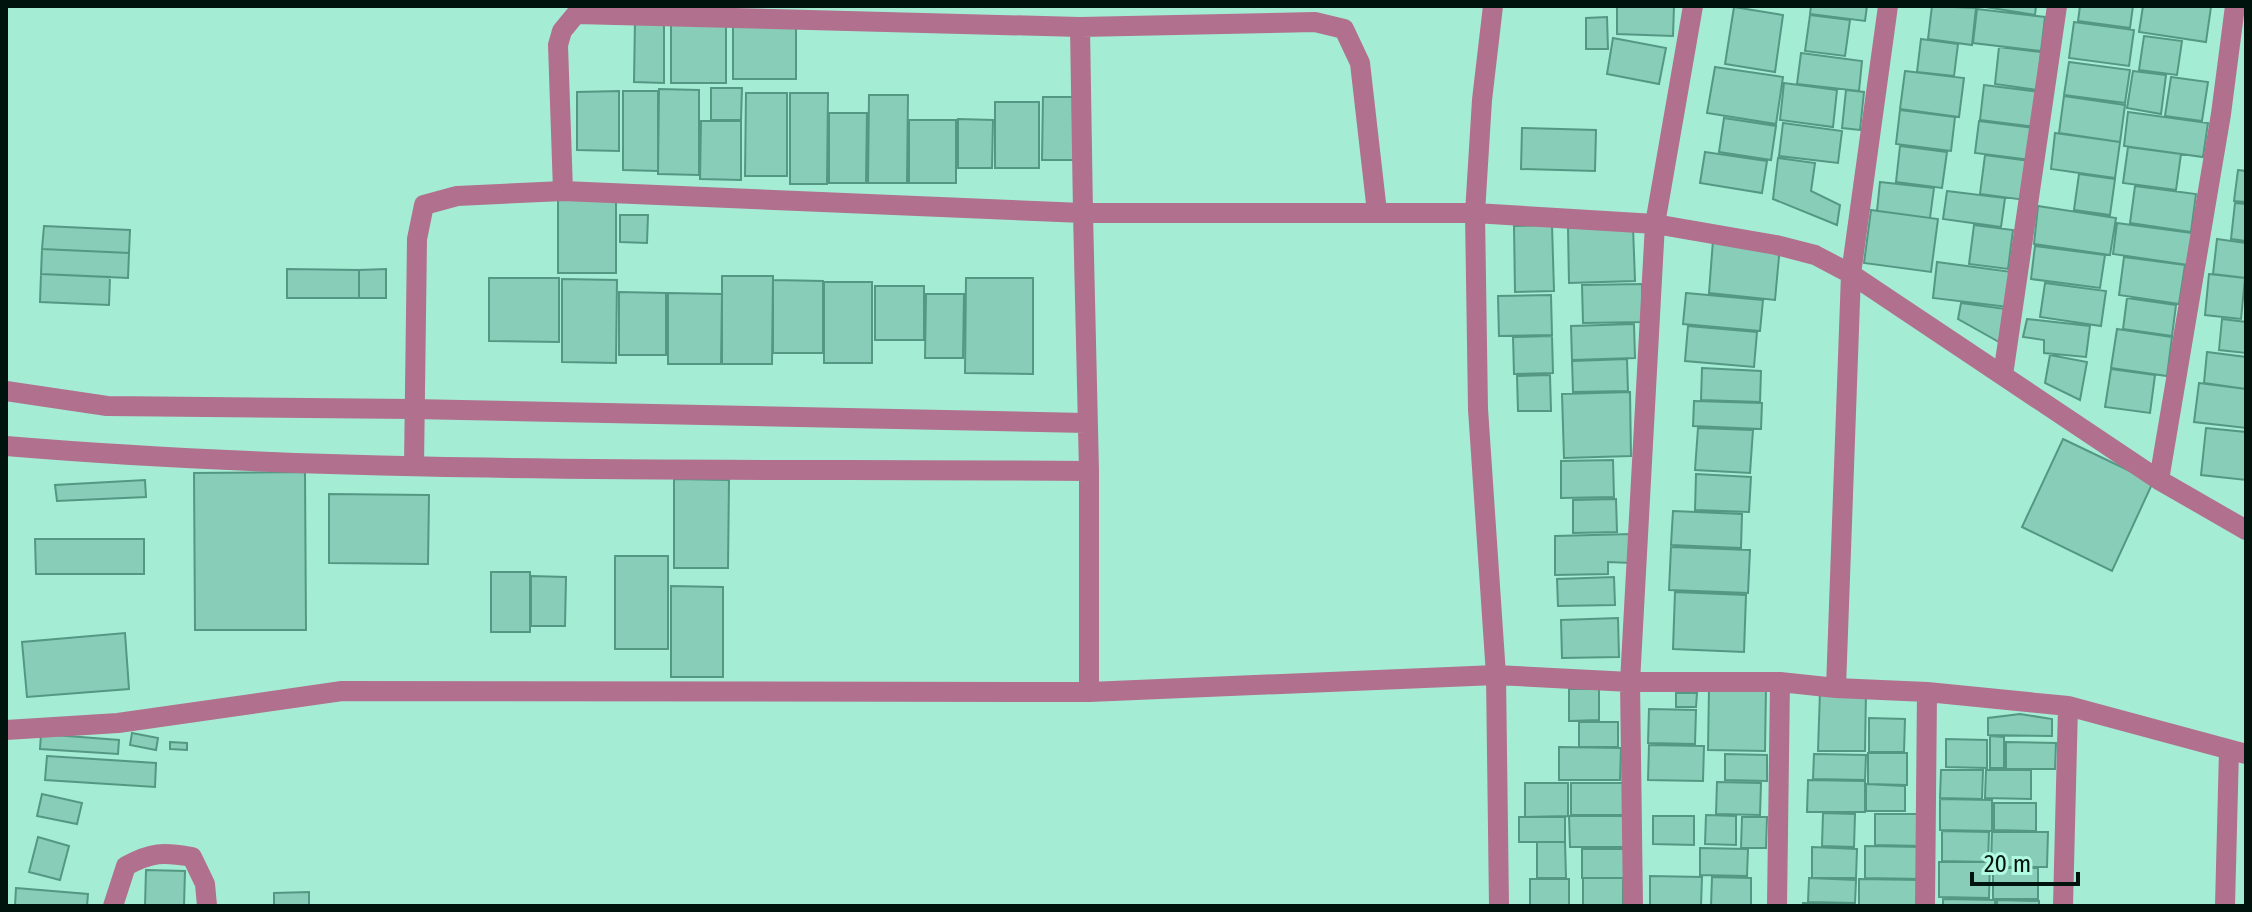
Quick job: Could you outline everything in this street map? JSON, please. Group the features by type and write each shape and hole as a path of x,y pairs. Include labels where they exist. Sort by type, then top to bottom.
{"street":[{"path":"1493,6 1482,100 1475,213 1478,409 1496,675 1499,906"},
{"path":"1633,906 1630,682 1655,224 1693,6"},
{"path":"1836,688 1851,274 1888,6"},
{"path":"2003,375 2057,6"},
{"path":"2159,480 2221,114 2235,6"},
{"path":"563,191 558,45 562,31 576,14 1080,27 1315,22 1344,29 1360,63 1377,212"},
{"path":"1080,27 1089,471 1089,692"},
{"path":"414,466 417,239 424,205 457,196 563,191 1083,213 1475,213 1655,224 1815,255 1851,274 2159,480 2246,530"},
{"path":"6,391 107,406 1086,423"},
{"path":"6,446 117,455 414,466 1089,471"},
{"path":"6,730 118,723 342,691 1089,692 1496,675 1630,682 1780,682 1927,692 2068,706 2238,752 2225,906"},
{"path":"1777,906 1780,682"},
{"path":"1925,906 1927,692"},
{"path":"2063,906 2068,706"},
{"path":"113,906 126,866 148,854 167,853 192,857 205,884 207,906"}],"building":[{"path":"1617,6 1674,6 1673,36 1617,34"},
{"path":"1811,6 1867,6 1865,21 1810,14"},
{"path":"1932,6 1976,8 1972,45 1928,39"},
{"path":"1979,6 2036,6 2035,15"},
{"path":"2080,6 2133,6 2130,28 2078,21"},
{"path":"2143,6 2211,7 2206,42 2139,32"},
{"path":"1734,7 1783,15 1775,72 1725,64"},
{"path":"1977,9 2045,17 2041,51 1973,43"},
{"path":"1810,15 1850,20 1845,56 1805,51"},
{"path":"1607,17 1608,49 1586,49 1586,18"},
{"path":"635,20 664,20 664,83 634,82"},
{"path":"671,20 726,21 726,83 671,83"},
{"path":"2074,22 2134,30 2129,66 2069,58"},
{"path":"733,23 796,24 796,79 733,79"},
{"path":"2144,36 2182,41 2177,75 2139,70"},
{"path":"1613,38 1666,48 1659,84 1607,74"},
{"path":"1921,39 1958,44 1954,76 1917,72"},
{"path":"1999,47 2041,52 2037,90 1995,84"},
{"path":"1801,53 1862,61 1859,91 1797,84"},
{"path":"2069,62 2130,70 2125,103 2064,95"},
{"path":"1715,67 1783,77 1776,124 1707,113"},
{"path":"1905,71 1964,78 1959,117 1900,109"},
{"path":"2133,71 2166,75 2161,114 2127,108"},
{"path":"2171,77 2208,82 2202,121 2165,116"},
{"path":"1784,83 1837,90 1833,127 1780,120"},
{"path":"1984,85 2039,92 2035,127 1980,120"},
{"path":"711,88 742,88 741,120 711,120"},
{"path":"659,89 699,90 699,175 658,174"},
{"path":"1846,90 1864,92 1860,130 1842,128"},
{"path":"619,91 619,151 577,150 577,92"},
{"path":"623,91 658,91 658,171 623,170"},
{"path":"746,93 787,93 787,176 745,176"},
{"path":"790,93 828,93 827,184 790,184"},
{"path":"869,95 908,95 907,183 868,183"},
{"path":"2064,96 2125,105 2120,142 2059,133"},
{"path":"1043,97 1077,97 1077,160 1042,160"},
{"path":"995,102 1039,102 1039,168 995,168"},
{"path":"1900,110 1955,117 1951,151 1896,144"},
{"path":"2128,112 2208,123 2203,157 2124,146"},
{"path":"829,113 867,113 866,183 829,183"},
{"path":"1724,118 1776,126 1771,160 1719,152"},
{"path":"958,119 993,120 992,168 958,168"},
{"path":"909,120 956,120 956,183 909,183"},
{"path":"701,121 741,121 741,180 700,179"},
{"path":"1979,121 2035,128 2031,160 1975,153"},
{"path":"1783,123 1842,131 1838,163 1779,156"},
{"path":"1522,128 1596,130 1595,171 1521,169"},
{"path":"2055,133 2120,142 2115,178 2051,169"},
{"path":"1900,146 1947,152 1942,188 1896,182"},
{"path":"2128,147 2181,154 2176,190 2123,183"},
{"path":"1705,152 1767,161 1762,193 1700,183"},
{"path":"1985,155 2030,161 2025,200 1980,194"},
{"path":"1778,158 1815,163 1811,191 1840,205 1837,225 1773,199"},
{"path":"2238,170 2246,171 2246,202 2234,201"},
{"path":"2079,174 2115,179 2110,215 2074,210"},
{"path":"1880,182 1934,188 1930,218 1877,211"},
{"path":"2135,186 2196,194 2191,232 2130,223"},
{"path":"1947,191 2005,198 2001,227 1943,219"},
{"path":"558,195 616,196 616,273 558,273"},
{"path":"2235,203 2246,204 2246,241 2231,239"},
{"path":"2038,206 2116,218 2110,255 2034,244"},
{"path":"1871,210 1938,219 1931,272 1864,263"},
{"path":"620,215 648,215 647,243 620,242"},
{"path":"2117,223 2192,233 2188,265 2113,254"},
{"path":"1552,225 1554,291 1515,292 1514,226"},
{"path":"1974,225 2013,230 2008,269 1969,264"},
{"path":"44,226 130,230 129,253 42,249"},
{"path":"1633,227 1635,281 1569,283 1568,228"},
{"path":"2217,239 2246,243 2246,278 2213,274"},
{"path":"1713,240 1780,246 1775,300 1709,293"},
{"path":"2035,246 2105,255 2100,288 2031,279"},
{"path":"42,249 129,253 128,278 41,274"},
{"path":"2124,257 2185,265 2179,304 2119,295"},
{"path":"1937,262 2012,272 2008,307 1933,298"},
{"path":"287,269 359,270 359,298 287,298"},
{"path":"386,269 386,298 359,298 359,270"},
{"path":"41,274 110,277 109,305 40,302"},
{"path":"2209,274 2245,278 2241,319 2205,315"},
{"path":"722,276 773,276 772,364 722,364"},
{"path":"489,278 559,278 559,342 489,341"},
{"path":"966,278 1033,278 1033,374 965,373"},
{"path":"562,279 617,280 616,363 562,362"},
{"path":"773,280 823,281 823,353 773,353"},
{"path":"824,282 872,282 872,363 824,363"},
{"path":"2045,283 2106,291 2101,326 2040,317"},
{"path":"1642,284 1643,322 1583,323 1582,285"},
{"path":"875,286 924,286 924,340 875,340"},
{"path":"619,292 666,293 666,355 619,355"},
{"path":"668,293 722,294 721,364 668,364"},
{"path":"1686,293 1763,300 1760,331 1683,324"},
{"path":"926,294 964,294 963,358 925,358"},
{"path":"1551,295 1552,335 1499,336 1498,296"},
{"path":"2127,298 2176,305 2172,336 2123,329"},
{"path":"1961,303 2006,309 1999,342 1958,319"},
{"path":"2027,319 2090,326 2086,357 2044,353 2044,340 2023,337"},
{"path":"2222,319 2246,322 2246,353 2219,350"},
{"path":"1634,324 1635,358 1572,360 1571,326"},
{"path":"1688,326 1757,332 1754,367 1685,361"},
{"path":"2117,329 2172,337 2167,376 2111,368"},
{"path":"1552,336 1553,373 1514,374 1513,337"},
{"path":"2207,352 2246,357 2246,389 2204,383"},
{"path":"2050,355 2087,362 2080,400 2045,383"},
{"path":"1627,359 1628,391 1573,392 1572,361"},
{"path":"1702,368 1761,371 1760,402 1701,400"},
{"path":"2111,369 2155,375 2150,413 2105,407"},
{"path":"1550,375 1551,411 1518,411 1517,376"},
{"path":"2199,383 2246,389 2246,428 2194,422"},
{"path":"1630,392 1631,456 1564,458 1562,394"},
{"path":"1694,401 1762,403 1761,429 1693,426"},
{"path":"1698,428 1753,430 1750,473 1695,470"},
{"path":"2206,428 2246,432 2246,480 2201,475"},
{"path":"2063,439 2153,482 2112,571 2022,527"},
{"path":"1613,460 1614,497 1561,498 1561,461"},
{"path":"305,472 306,630 195,630 194,473"},
{"path":"1696,474 1751,477 1749,512 1695,510"},
{"path":"674,479 729,480 728,568 674,568"},
{"path":"145,480 146,497 57,501 55,485"},
{"path":"329,494 429,495 428,564 329,563"},
{"path":"1616,499 1617,532 1573,533 1573,500"},
{"path":"1673,511 1742,514 1741,548 1671,545"},
{"path":"1632,534 1632,563 1608,562 1608,574 1555,575 1555,536"},
{"path":"35,539 144,539 144,574 36,574"},
{"path":"1671,547 1750,550 1748,593 1669,590"},
{"path":"615,556 668,556 668,649 615,649"},
{"path":"491,572 530,572 530,632 491,632"},
{"path":"531,576 566,577 565,626 531,626"},
{"path":"1614,577 1615,605 1558,606 1557,579"},
{"path":"671,586 723,587 723,677 671,677"},
{"path":"1675,592 1746,595 1744,652 1673,649"},
{"path":"1618,618 1619,657 1562,658 1561,620"},
{"path":"125,633 129,689 27,697 22,642"},
{"path":"1709,688 1766,688 1765,751 1708,750"},
{"path":"1569,689 1599,689 1599,720 1569,721"},
{"path":"1820,691 1866,691 1865,751 1818,751"},
{"path":"1676,693 1697,693 1696,707 1676,707"},
{"path":"1649,709 1696,710 1695,744 1648,743"},
{"path":"2020,714 2052,719 2052,736 1988,735 1988,718"},
{"path":"1869,718 1905,719 1904,752 1869,752"},
{"path":"1579,722 1618,722 1618,747 1579,747"},
{"path":"132,733 158,738 156,750 130,745"},
{"path":"41,734 119,740 118,754 40,749"},
{"path":"1990,736 2004,737 2004,768 1990,768"},
{"path":"1946,739 1987,740 1987,768 1946,767"},
{"path":"170,742 187,743 187,750 170,749"},
{"path":"2006,742 2056,743 2055,769 2006,769"},
{"path":"1649,745 1704,746 1703,781 1648,780"},
{"path":"1559,747 1621,748 1620,780 1559,780"},
{"path":"1868,753 1907,753 1907,785 1868,784"},
{"path":"1725,754 1767,755 1767,781 1725,780"},
{"path":"1814,754 1866,755 1865,780 1813,779"},
{"path":"47,756 156,763 155,787 45,780"},
{"path":"1941,770 1983,770 1982,799 1940,798"},
{"path":"1986,770 2031,770 2031,799 1985,798"},
{"path":"1808,780 1865,781 1865,812 1807,812"},
{"path":"1717,782 1761,783 1760,815 1716,814"},
{"path":"1525,783 1568,783 1568,816 1525,817"},
{"path":"1571,783 1628,783 1628,815 1571,815"},
{"path":"1866,784 1905,786 1905,811 1866,811"},
{"path":"42,794 82,803 77,824 37,816"},
{"path":"1940,799 1992,800 1992,831 1940,830"},
{"path":"1994,803 2036,803 2036,831 1994,830"},
{"path":"1823,813 1855,814 1854,847 1822,846"},
{"path":"1875,814 1924,814 1923,846 1875,845"},
{"path":"1706,815 1736,816 1736,845 1705,844"},
{"path":"1569,816 1628,816 1628,847 1570,847"},
{"path":"1653,816 1694,816 1694,845 1653,844"},
{"path":"1519,817 1565,817 1565,842 1519,842"},
{"path":"1742,817 1767,817 1766,848 1741,848"},
{"path":"1942,831 1989,832 1988,862 1942,861"},
{"path":"1992,832 2048,832 2047,867 1991,867"},
{"path":"38,837 69,846 60,880 29,872"},
{"path":"1537,842 1565,842 1566,878 1537,878"},
{"path":"1865,846 1923,847 1922,879 1865,878"},
{"path":"1812,847 1857,849 1856,878 1812,878"},
{"path":"1700,848 1748,849 1747,876 1700,875"},
{"path":"1582,849 1627,849 1626,878 1582,878"},
{"path":"1939,862 1990,862 1989,898 1939,897"},
{"path":"1993,868 2038,868 2038,899 1993,899"},
{"path":"146,870 185,871 184,906 145,906"},
{"path":"1650,876 1702,877 1701,906 1650,906"},
{"path":"1712,877 1751,878 1751,906 1711,906"},
{"path":"1583,878 1623,878 1623,906 1583,906"},
{"path":"1809,878 1856,880 1855,903 1808,902"},
{"path":"1530,879 1569,879 1569,906 1530,906"},
{"path":"1859,879 1920,880 1920,906 1859,906"},
{"path":"16,888 88,894 87,906 15,906"},
{"path":"309,892 309,906 274,906 274,893"},
{"path":"1943,899 1995,900 1995,906 1943,906"},
{"path":"1997,900 2039,901 2039,906 1997,906"},
{"path":"1803,903 1855,905 1855,906 1803,906"}]}
